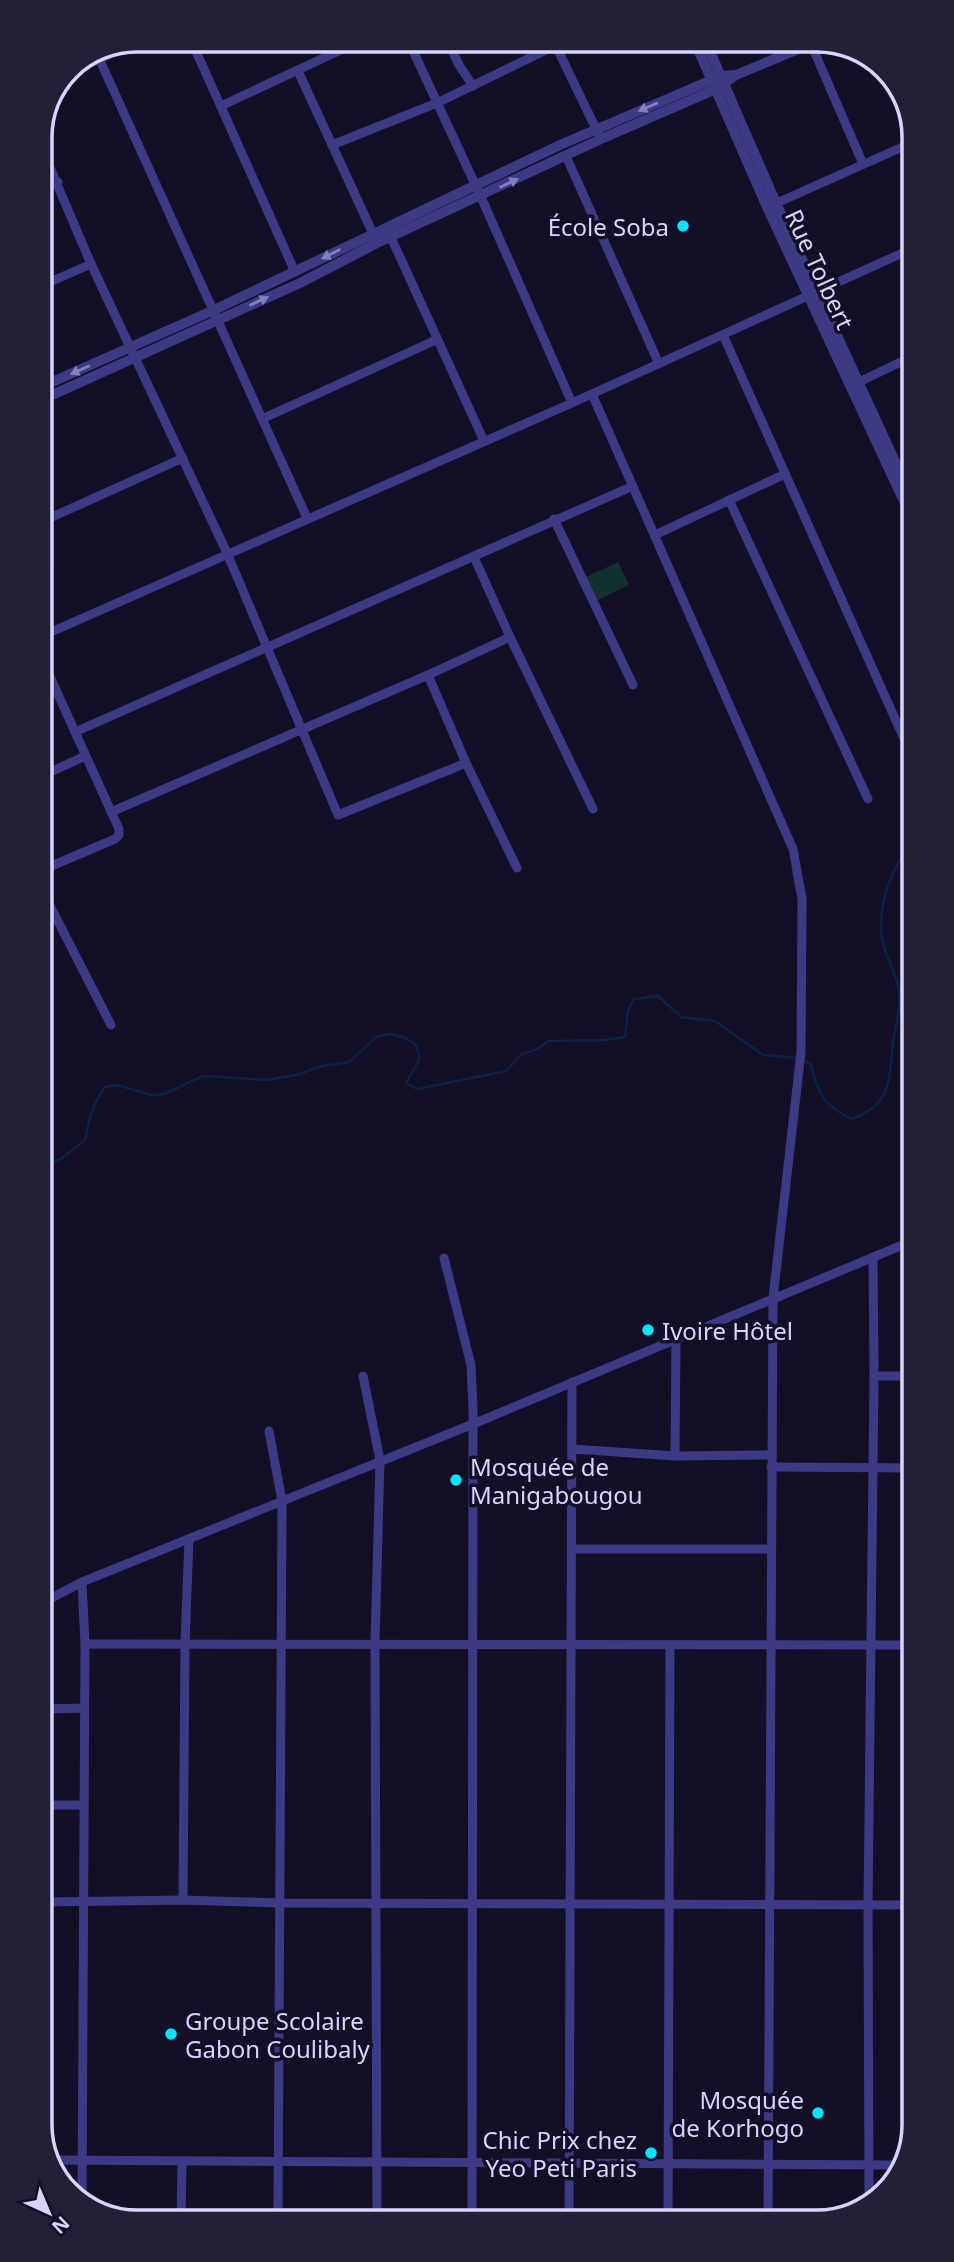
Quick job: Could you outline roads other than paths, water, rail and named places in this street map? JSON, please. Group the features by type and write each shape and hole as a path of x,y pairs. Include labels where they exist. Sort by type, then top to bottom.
{"street":[{"path":"196,52 295,272"},
{"path":"221,106 337,52"},
{"path":"414,52 572,403"},
{"path":"452,52 472,86"},
{"path":"332,145 437,103 537,53"},
{"path":"560,53 599,134"},
{"name":"Rue Tolbert","path":"701,53 718,82 772,205 902,476"},
{"name":"Rue Tolbert","path":"709,53 718,82"},
{"path":"217,315 295,272 478,192 599,134 789,53"},
{"path":"820,53 863,164"},
{"path":"101,61 307,518"},
{"path":"298,71 375,238"},
{"path":"478,192 566,156 599,134"},
{"path":"772,205 902,147"},
{"path":"566,156 659,364"},
{"path":"53,171 91,264 226,553 338,815 466,763"},
{"path":"53,184 58,182"},
{"path":"388,232 484,441"},
{"path":"53,382 300,283 375,238"},
{"path":"53,631 572,403 902,253"},
{"path":"53,281 91,264"},
{"name":"Rue Tolbert","path":"814,293 902,496"},
{"path":"723,335 902,734"},
{"path":"264,418 436,340"},
{"path":"53,394 133,352"},
{"path":"859,382 902,361"},
{"path":"592,394 793,849 802,899 801,1052 773,1298 768,2210"},
{"path":"53,517 183,458"},
{"path":"655,535 785,474"},
{"path":"75,732 633,486"},
{"path":"729,500 869,799"},
{"path":"554,519 633,685"},
{"path":"474,557 593,809"},
{"path":"111,813 510,637"},
{"path":"428,675 466,763 517,868"},
{"path":"53,683 119,835 53,865"},
{"path":"53,771 85,756"},
{"path":"53,911 111,1025"},
{"path":"52,1598 82,1582 473,1424 902,1245"},
{"path":"869,2191 868,1904 873,1257"},
{"path":"444,1258 471,1365 473,1424 472,2209"},
{"path":"675,1456 676,1339"},
{"path":"363,1376 380,1460 375,1643 377,2209"},
{"path":"874,1376 902,1376"},
{"path":"569,2210 572,1382"},
{"path":"269,1431 282,1501 278,2209"},
{"path":"573,1450 675,1456 772,1455"},
{"path":"771,1467 902,1468"},
{"path":"183,1900 188,1539"},
{"path":"572,1549 771,1549"},
{"path":"82,1582 85,1644 82,2178"},
{"path":"85,1644 902,1645"},
{"path":"668,2210 670,1645"},
{"path":"52,1709 84,1708"},
{"path":"52,1805 83,1805"},
{"path":"52,1902 183,1900 279,1903 902,1905"},
{"path":"60,2160 891,2165"},
{"path":"181,2209 182,2161"}],"waterway":[{"path":"804,1060 811,1065 816,1084 824,1098 834,1109 851,1119 874,1107 886,1090 899,1010 899,990 883,944 881,928 889,883 902,857"},
{"path":"52,1163 85,1140 94,1106 105,1087 117,1085 152,1095 164,1094 203,1076 266,1080 296,1075 322,1066 349,1062 376,1037 390,1034 404,1037 416,1045 420,1058 406,1083 417,1089 506,1071 522,1054 538,1049 548,1041 625,1037 628,1010 634,999 658,996 681,1017 715,1021 763,1055 798,1058"}],"place":[{"name":"École Soba","path":"683,226"},
{"name":"Ivoire Hôtel","path":"648,1330"},
{"name":"Mosquée de Manigabougou","path":"456,1480"},
{"name":"Groupe Scolaire Gabon Coulibaly","path":"171,2034"},
{"name":"Mosquée de Korhogo","path":"818,2113"},
{"name":"Chic Prix chez Yeo Peti Paris","path":"651,2153"}]}
